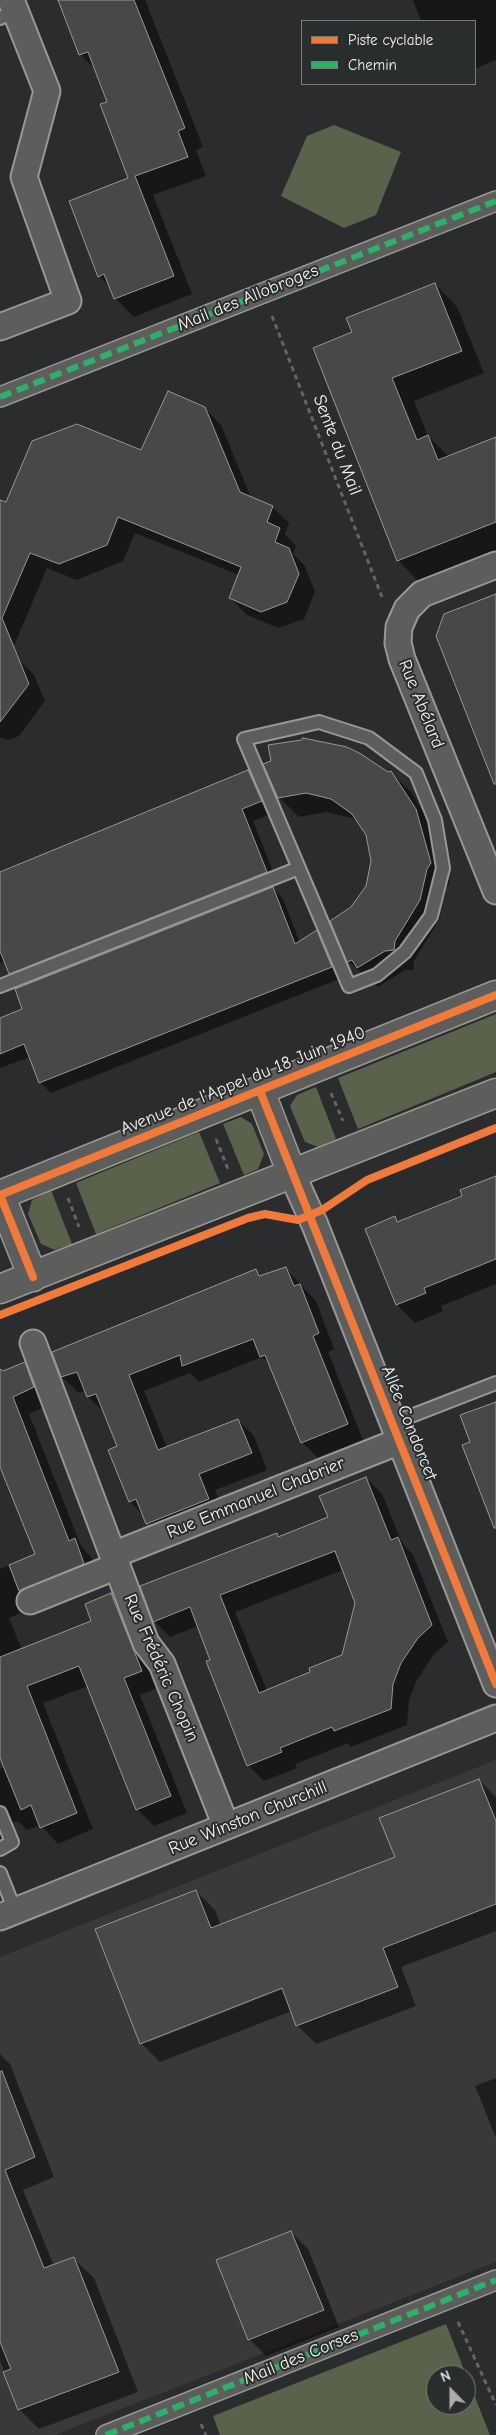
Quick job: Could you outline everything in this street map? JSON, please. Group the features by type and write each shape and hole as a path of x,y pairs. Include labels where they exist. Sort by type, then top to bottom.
{"street":[{"path":"0,327 68,301 24,177 47,90 9,10"},
{"name":"Mail des Allobroges","path":"0,397 496,201"},
{"name":"Rue Abélard","path":"496,565 422,594 408,609 398,627 398,642 402,658 491,864 496,891"},
{"name":"Avenue de l'Appel du 18 Juin 1940","path":"0,1195 496,995"},
{"path":"260,1091 292,1174"},
{"path":"0,1290 496,1093"},
{"name":"Allée Condorcet","path":"292,1174 315,1225 496,1684"},
{"path":"0,1195 33,1277"},
{"name":"Rue Frédéric Chopin","path":"33,1343 146,1643 162,1664 226,1826"},
{"name":"Rue Emmanuel Chabrier","path":"115,1561 396,1432"},
{"path":"30,1601 115,1561"},
{"name":"Rue Winston Churchill","path":"8,1914 496,1718"},
{"name":"Mail des Corses","path":"106,2435 496,2280"}],"lane":[{"path":"319,722 369,738 416,773 435,820 443,868 432,916 405,952 377,975 349,986 299,868 244,739 319,722"},
{"path":"0,986 299,868"},
{"path":"396,1432 496,1383"},
{"path":"0,1813 12,1842 0,1850"},
{"path":"0,1873 8,1914"}],"path":[{"path":"330,1091 344,1123"},
{"path":"216,1137 231,1176"},
{"path":"64,1189 80,1231"},
{"path":"447,2299 496,2405"}],"shaded area":[{"path":"496,1760 496,2262 55,2435 0,2435 0,1957"}],"green space":[{"path":"334,125 401,152 376,215 344,228 281,196 307,136"},
{"path":"496,1014 496,1072 358,1129 338,1078"},
{"path":"316,1087 336,1139 318,1147 305,1142 290,1106 297,1095"},
{"path":"241,1117 252,1124 264,1154 258,1169 244,1175 223,1124"},
{"path":"199,1132 220,1183 96,1234 76,1183"},
{"path":"51,1190 72,1244 55,1250 41,1244 28,1214 32,1200"},
{"path":"446,2324 462,2365 426,2365 426,2415 476,2415 476,2400 490,2435 220,2435 213,2416"}],"building":[{"path":"58,0 134,0 185,128 178,131 188,157 135,176 174,276 114,299 104,274 98,277 69,201 128,178 100,104 107,102 88,52 79,55"},
{"path":"435,283 462,351 392,378 417,440 428,435 438,460 496,437 496,522 397,561 313,348 352,332 346,318"},
{"path":"168,391 205,407 240,492 273,506 267,522 280,528 275,542 289,548 299,574 287,602 261,612 229,598 241,567 118,517 107,545 59,564 30,553 2,618 29,684 0,722 0,500 6,502 32,441 77,424 141,450"},
{"path":"496,594 496,784 494,784 436,636 444,614"},
{"path":"303,738 347,747 388,772 391,771 416,809 431,863 427,869 420,900 395,941 394,950 385,951 357,968 352,960 347,962 330,921 351,907 366,886 371,861 366,835 352,814 331,799 306,793 278,798 263,764 271,761 268,745 301,740"},
{"path":"248,770 262,801 242,809 267,872 9,974 0,951 0,872"},
{"path":"273,887 295,944 317,930 332,967 39,1083 24,1044 0,1054 0,1018 22,1009 15,989"},
{"path":"496,1176 496,1259 424,1288 426,1293 396,1305 365,1229 395,1216 397,1222 462,1196 460,1190"},
{"path":"286,1267 294,1286 300,1284 319,1333 313,1336 348,1424 301,1443 265,1355 260,1357 253,1339 182,1366 180,1355 129,1375 158,1450 238,1419 252,1453 199,1474 209,1499 146,1524 136,1499 129,1502 108,1450 117,1446 96,1394 87,1397 77,1372 61,1377 52,1352 256,1269 259,1276"},
{"path":"25,1362 34,1387 13,1397 69,1541 75,1538 84,1564 19,1591 9,1565 35,1554 0,1467 0,1369 3,1371"},
{"path":"496,1402 496,1528 494,1528 462,1445 470,1442 460,1415"},
{"path":"366,1477 391,1540 398,1537 432,1625 418,1638 401,1663 393,1684 391,1709 334,1731 332,1727 280,1748 282,1752 247,1766 206,1661 210,1660 190,1607 153,1622 140,1586 277,1533 278,1537 328,1517 319,1496","holes":["335,1551 355,1603 342,1655 309,1668 310,1672 259,1693 220,1595"]},
{"path":"111,1593 142,1671 124,1678 171,1796 136,1810 79,1666 27,1686 77,1813 40,1828 31,1805 21,1810 0,1758 0,1657 91,1621 85,1604"},
{"path":"479,1779 496,1821 496,1904 383,1948 398,1987 296,2026 282,1988 140,2044 95,1929 196,1890 211,1928 395,1857 379,1818"},
{"path":"2,2071 35,2157 5,2170 44,2268 74,2257 119,2372 18,2410 3,2372 11,2369 0,2342 0,2072"},
{"path":"291,2231 324,2310 248,2340 216,2260"}],"marked path":[{"path":"0,397 496,201"},
{"path":"106,2435 496,2280"}],"cycle path":[{"path":"33,1277 0,1195 496,995"},
{"path":"260,1091 496,1684"},
{"path":"0,1315 248,1218 265,1214 298,1220 322,1210 367,1180 496,1128"}]}
